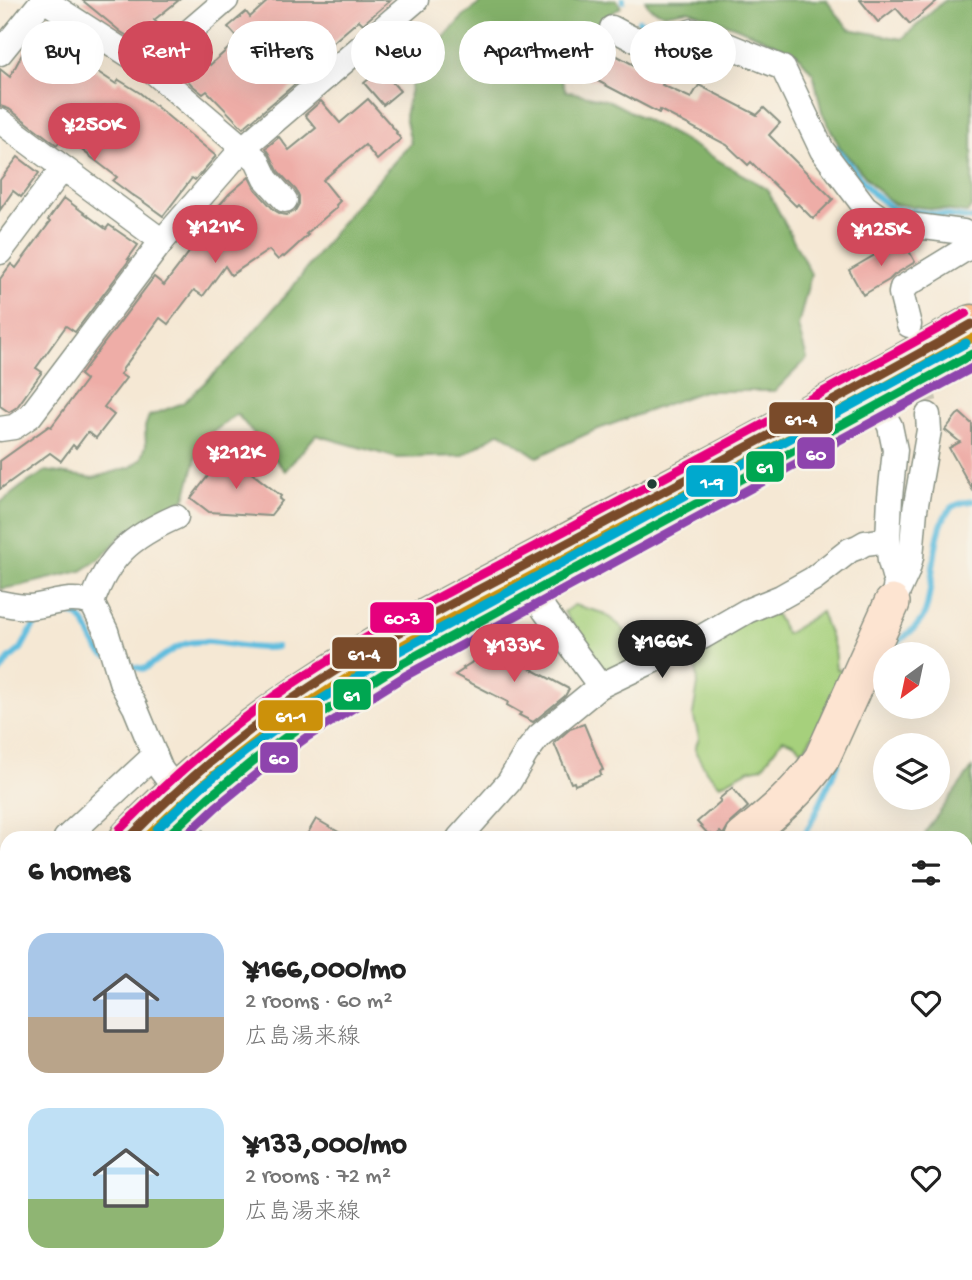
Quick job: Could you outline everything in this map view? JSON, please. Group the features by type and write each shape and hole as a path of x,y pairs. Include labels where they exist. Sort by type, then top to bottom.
{"main road":[{"path":"179,822 232,744 323,679 377,646 972,324"},
{"path":"151,831 179,822 267,750 350,693 441,640 972,354"}],"street":[{"path":"0,53 44,0 118,48"},
{"path":"202,21 226,0"},
{"path":"0,429 14,428 34,411 162,240 243,148 416,0"},
{"path":"616,30 632,38 657,43 693,31 783,68 822,150 865,206 886,222 963,232 972,244 902,288 909,325"},
{"path":"168,84 257,160 266,179 285,200"},
{"path":"0,121 162,240"},
{"path":"0,252 63,168"},
{"path":"879,406 890,426 895,450 888,540 896,583 892,603"},
{"path":"751,831 794,794 822,758 907,572 929,430 928,415"},
{"path":"176,517 132,541 114,558 98,585 92,603 106,631 122,684 155,755 179,822"},
{"path":"465,831 509,782 539,736 600,686 781,597 813,579 865,543 888,540"},
{"path":"534,591 545,611 600,686"},
{"path":"0,603 30,607 79,599 92,603"},
{"path":"74,831 155,755"}],"green space":[{"path":"484,0 616,0 621,7 600,21 459,21"},
{"path":"645,0 826,0 849,29 902,39 945,0 972,0 972,206 967,213 894,204 875,188 839,146 822,112 813,73 796,53 736,27 736,21 719,21 688,10 664,14 650,8"},
{"path":"459,21 459,84 563,84 566,91 610,101 677,136 767,189 811,274 798,326 807,359 775,391 703,391 593,431 537,457 500,432 462,456 397,458 316,435 285,471 237,414 201,441 185,498 166,513 126,531 101,558 81,571 0,589 0,503 46,471 93,478 131,467 142,458 146,445 145,427 149,416 183,403 232,357 295,284 349,213 411,143 405,116 412,84 445,84 445,36"},
{"path":"574,605 603,613 634,640 654,652 605,671 564,612"},
{"path":"771,605 786,634 821,612 834,647 836,669 843,670 815,735 803,751 783,739 762,767 748,770 720,785 707,772 696,753 699,738 693,714 698,684 694,648"},
{"path":"972,768 972,831 926,831 941,810 950,810 950,798"}],"building":[{"path":"82,0 179,0 155,21 118,21 118,30"},
{"path":"269,0 391,0 366,21 351,21 351,27 337,39 337,21 235,21 246,12 250,17"},
{"path":"860,0 938,0 910,24 896,8 878,22"},
{"path":"227,50 227,84 295,84 243,128 207,91 203,94 191,84 213,84 213,62"},
{"path":"616,55 630,63 630,84 662,84 691,98 699,85 757,115 764,108 780,123 769,135 833,199 813,219 751,162 748,165 727,145 660,110 659,113 603,84 616,84"},
{"path":"21,56 21,84 104,84 104,76 116,84 118,81 118,84 125,84 216,156 195,180 192,178 163,216 113,181 117,177 66,138 57,145 9,109 0,106 0,69 10,77"},
{"path":"365,84 394,84 400,91 383,105"},
{"path":"368,99 401,139 377,160 365,145 323,180 340,201 337,207 284,257 278,260 269,250 231,275 225,266 203,296 194,290 168,324 160,318 122,370 120,374 126,378 104,407 114,415 96,438 88,432 76,448 73,445 61,461 50,453 0,489 0,461 51,427 86,380 80,375 154,277 164,285 204,233 199,229 229,194 249,177 255,189 274,210 287,215 295,211 299,196 278,171 266,148 279,137 289,150 316,128 305,115 321,101 340,123"},
{"path":"18,157 39,173 21,197 13,191 0,210 0,180"},
{"path":"64,198 106,229 109,225 138,245 75,332 66,326 36,368 42,372 17,407 9,412 0,406 0,279 11,264 16,268"},
{"path":"899,241 915,262 863,295 849,270"},
{"path":"960,413 972,424 972,489 949,448 960,442 945,430"},
{"path":"226,453 281,496 279,499 282,501 270,516 209,512 191,498"},
{"path":"494,649 569,689 565,696 533,722 519,715 521,713 507,705 508,702 455,675"},
{"path":"584,724 603,770 600,771 601,775 575,785 574,782 571,783 554,743 570,729"},
{"path":"732,788 748,807 730,823 725,831 705,831 697,822 721,801 719,799"},
{"path":"316,819 337,831 309,831"}],"waterway":[{"path":"755,43 791,58 797,69"},
{"path":"836,148 872,193 893,209 972,219"},
{"path":"898,642 919,623 925,613 940,528 945,517 953,506 972,501"},
{"path":"0,672 9,659 21,649 36,624 69,613 82,620 96,645 106,656"},
{"path":"125,665 144,669 177,647 192,642 277,647"},
{"path":"806,831 838,764"}],"tunnel":[{"path":"913,344 928,415"}],"transit line":[{"name":"60-3","path":"120,829 176,776 235,726 276,695 346,650 966,313"},
{"name":"61-4","path":"136,831 183,786 241,737 351,661 423,619 822,407 972,324"},
{"name":"61-1","path":"153,831 205,782 247,748 313,700 375,661 972,338"},
{"name":"1-9","path":"157,829 200,788 246,751 293,717 392,655 966,343"},
{"name":"61","path":"173,831 253,761 300,727 399,665 972,354"},
{"name":"60","path":"190,831 260,771 307,737 405,676 972,368"}]}
